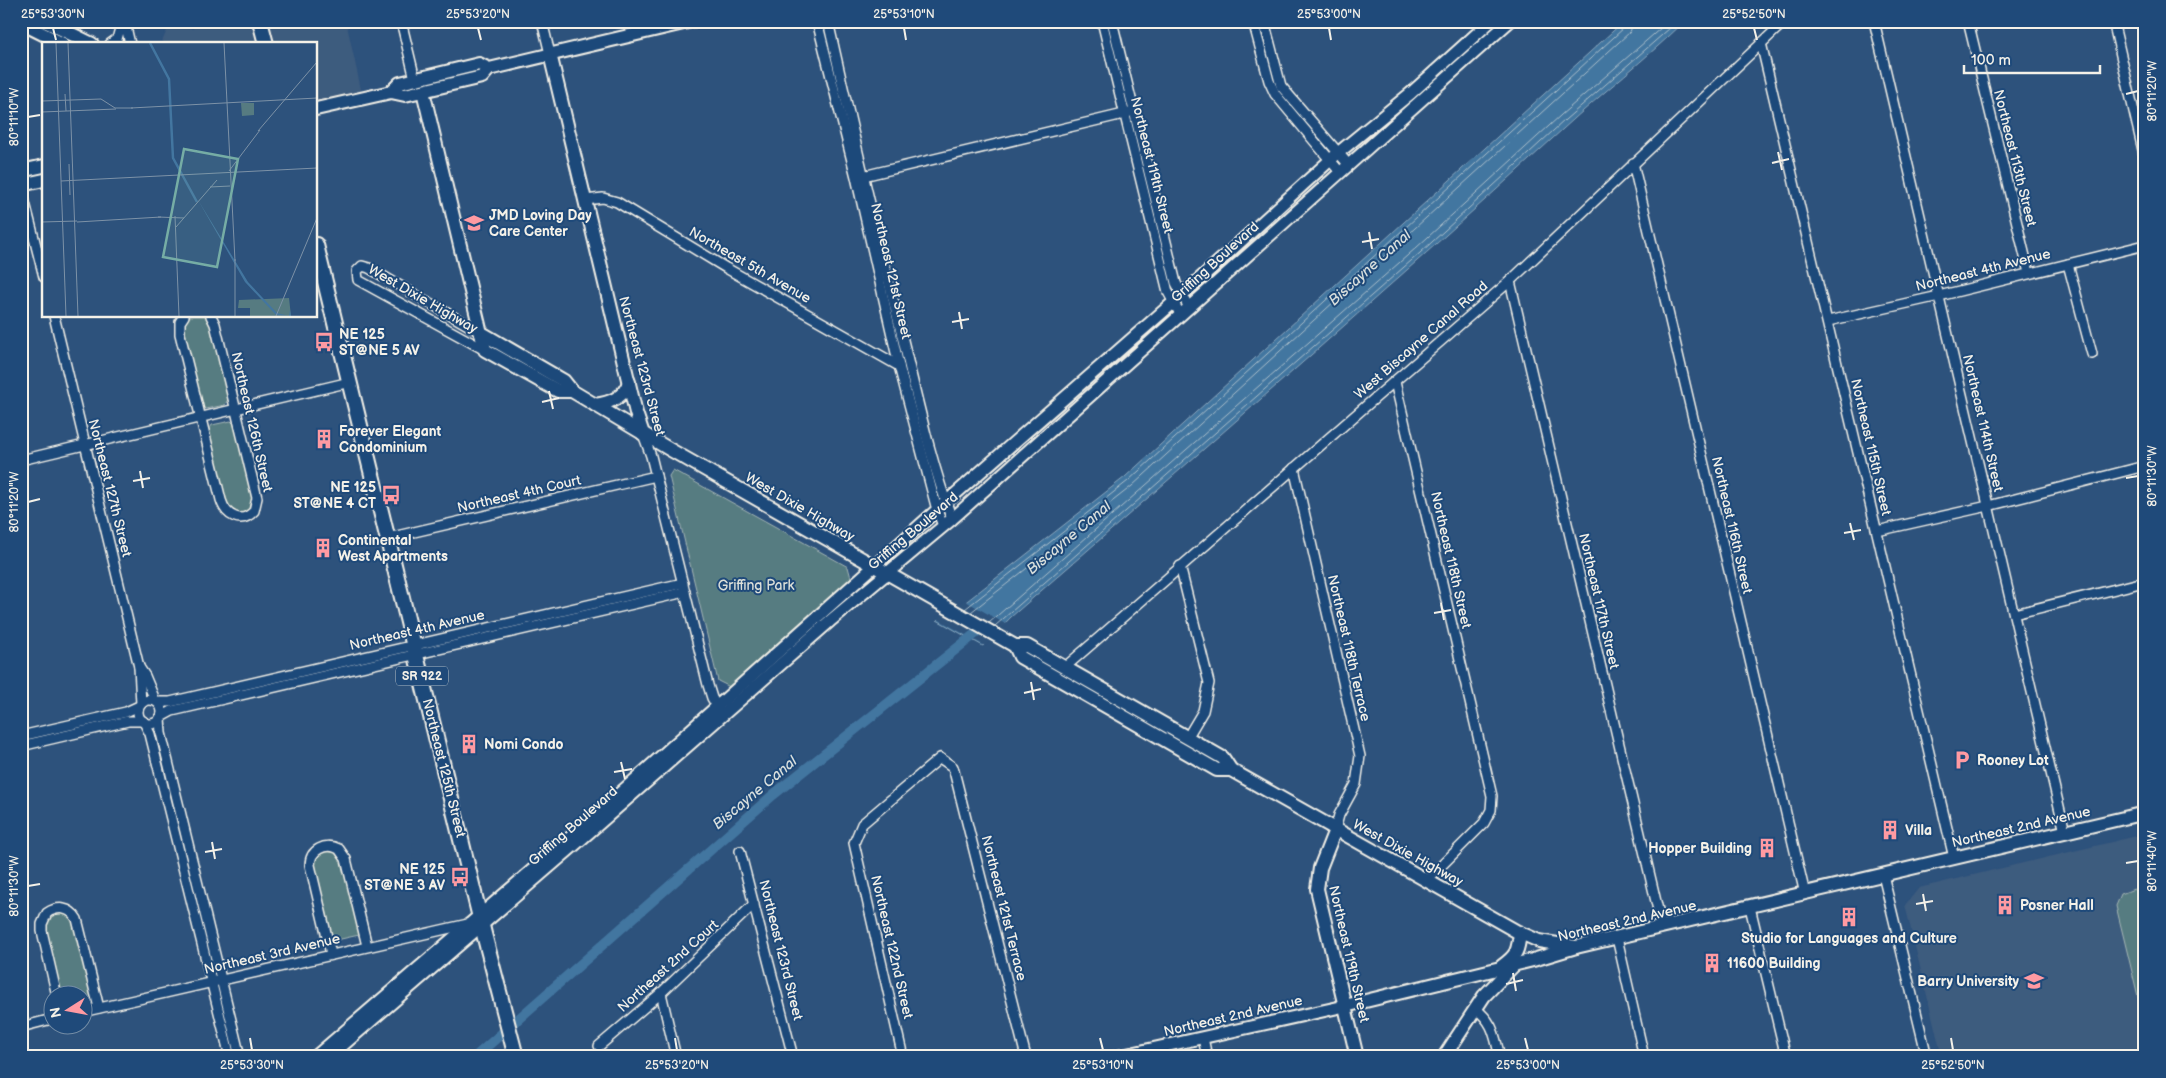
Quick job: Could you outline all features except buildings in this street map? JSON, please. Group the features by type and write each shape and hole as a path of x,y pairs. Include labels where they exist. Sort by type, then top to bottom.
{"main road":[{"path":"45,21 88,42"},
{"path":"260,21 265,42"},
{"path":"318,109 391,92 405,95 482,77 489,69 692,21"},
{"path":"21,23 59,42"},
{"name":"Northeast 123rd Street","path":"550,54 643,434"},
{"path":"391,92 400,83 415,79 479,64 489,69"},
{"path":"423,90 485,350"},
{"path":"21,171 42,166"},
{"path":"21,186 42,181"},
{"name":"Northeast 125th Street","path":"318,253 515,1052"},
{"name":"West Dixie Highway","path":"480,332 564,381 572,391 643,434 1014,646 1027,646 1223,758 1231,770 1335,830 1520,933 1539,941 1576,947"},
{"name":"West Dixie Highway","path":"485,350 558,391 572,391"},
{"path":"595,405 609,402 620,396 629,382"},
{"name":"West Dixie Highway","path":"1014,646 1020,657 1177,748 1217,770 1231,770"},
{"name":"Northeast 2nd Avenue","path":"1345,1006 1516,964 1576,947 2145,813"},
{"name":"Northeast 119th Street","path":"1335,830 1320,868 1317,888 1357,1057"},
{"path":"1500,968 1513,958 1518,950 1520,933"},
{"path":"1444,1057 1475,1008 1491,988 1516,964"}],"street":[{"path":"112,42 117,38 122,21 126,27 130,42"},
{"path":"401,21 415,79"},
{"name":"Northeast 123rd Street","path":"542,21 550,54"},
{"name":"Northeast 121st Street","path":"817,21 852,162 860,177 916,393 941,506"},
{"name":"Northeast 121st Street","path":"828,21 899,366 947,522"},
{"name":"Northeast 119th Street","path":"1102,21 1123,114 1168,292 1173,303 1184,310"},
{"name":"Northeast 119th Street","path":"1112,21 1176,283 1182,295 1184,310"},
{"path":"1253,21 1269,81 1275,94 1344,168"},
{"path":"1264,21 1281,86 1334,157"},
{"name":"Griffing Boulevard","path":"329,1057 481,919 575,839 880,570 941,506 1173,303 1334,157 1411,93 1491,21"},
{"name":"Griffing Boulevard","path":"880,570 947,522 1510,21"},
{"name":"West Biscayne Canal Road","path":"1064,668 1510,281 1785,21"},
{"name":"Northeast 114th Street","path":"1874,21 2065,832"},
{"name":"Northeast 113th Street","path":"1968,21 2028,273"},
{"path":"2113,21 2145,159"},
{"name":"Northeast 115th Street","path":"1761,43 1954,858"},
{"path":"860,177 1133,112"},
{"name":"Northeast 116th Street","path":"1633,163 1805,894"},
{"path":"21,186 42,269"},
{"name":"Northeast 5th Avenue","path":"585,200 603,198 617,202 726,268 899,366"},
{"name":"Northeast 4th Avenue","path":"1828,321 1939,296 2145,245"},
{"path":"2068,264 2092,354"},
{"name":"West Dixie Highway","path":"480,332 369,268 362,266 357,271 356,278 361,282 485,350"},
{"name":"Northeast 117th Street","path":"1510,281 1662,927"},
{"name":"Northeast 127th Street","path":"54,318 139,667 140,705"},
{"name":"Northeast 126th Street","path":"183,318 180,322 180,334 223,507 234,518 246,518 254,511 257,498 212,318"},
{"path":"21,460 350,382"},
{"name":"Northeast 118th Street","path":"1395,382 1492,796 1491,810 1484,823 1426,881"},
{"name":"Northeast 123rd Street","path":"643,434 656,476 710,692 720,711"},
{"path":"1877,531 1988,506 2145,466"},
{"name":"Northeast 118th Terrace","path":"1294,468 1360,756 1356,784 1339,815 1335,830"},
{"name":"Northeast 4th Court","path":"388,538 656,476"},
{"path":"1180,566 1209,683 1203,711 1187,738"},
{"path":"2014,614 2145,582 2145,577"},
{"name":"Northeast 4th Avenue","path":"161,717 172,711 284,686 682,582"},
{"name":"Northeast 4th Avenue","path":"156,701 170,702 282,676 416,650 685,592"},
{"name":"Northeast 127th Street","path":"139,667 156,701"},
{"path":"282,676 284,686"},
{"path":"21,736 126,712 147,700 156,701 162,710 161,733 240,1057"},
{"path":"140,705 138,713 150,734 230,1057"},
{"path":"21,746 128,721 151,724 161,717"},
{"name":"Northeast 121st Terrace","path":"854,843 862,824 940,758 953,767 1026,1057"},
{"name":"Northeast 122nd Street","path":"854,843 903,1057"},
{"path":"331,954 310,865 312,854 321,848 334,846 339,849 346,859 367,946"},
{"name":"Northeast 123rd Street","path":"740,851 793,1057"},
{"path":"1883,875 1927,1057"},
{"name":"Northeast 2nd Court","path":"599,1046 661,993 754,904"},
{"path":"1750,907 1786,1057"},
{"path":"55,986 42,924 47,913 59,908 70,910 77,918 99,1008"},
{"name":"Griffing Boulevard","path":"315,1057 468,924 481,919"},
{"name":"Northeast 3rd Avenue","path":"92,1010 468,924"},
{"path":"1617,938 1644,1057"},
{"path":"661,993 676,1057"},
{"name":"Northeast 2nd Avenue","path":"1115,1057 1345,1006"},
{"path":"1475,1008 1491,1024 1500,1057"},
{"path":"21,1027 42,1022"},
{"path":"1203,1038 1208,1057"}],"shaded area":[{"path":"192,21 346,21 362,94 318,105 318,42 162,42 168,28 183,25 193,29"},
{"name":"Barry University","path":"2145,834 2145,1057 1942,1057 1905,905 1919,888"}],"green space":[{"path":"188,318 207,318 211,321 229,397 225,405 205,409 201,407 183,332 184,323"},
{"path":"231,421 236,426 253,494 251,507 242,513 232,513 225,502 208,432 212,425"},
{"name":"Griffing Park","path":"673,470 848,567 851,578 732,688 718,681 669,476"},
{"path":"160,741 214,966 211,967 155,742"},
{"path":"322,851 335,851 342,858 360,931 359,935 332,941 314,873 315,856"},
{"path":"2134,889 2145,896 2145,1025 2116,906 2121,894"},
{"path":"57,911 73,918 90,986 58,986 44,930 47,918"}],"water":[{"path":"1624,21 1685,21 1358,314 1011,617 983,646 937,620 967,601 1125,477"}],"pier":[{"path":"964,600 1007,625 985,646 936,618"}],"waterway":[{"name":"Biscayne Canal","path":"475,1057 773,795 980,630"}],"place":[{"name":"JMD Loving Day Care Center","path":"474,223"},
{"name":"NE 125 ST@NE 5 AV","path":"324,342"},
{"name":"Forever Elegant Condominium","path":"324,439"},
{"name":"NE 125 ST@NE 4 CT","path":"391,495"},
{"name":"Continental West Apartments","path":"323,548"},
{"name":"Nomi Condo","path":"469,744"},
{"name":"Rooney Lot","path":"1962,760"},
{"name":"Villa","path":"1890,830"},
{"name":"Hopper Building","path":"1767,848"},
{"name":"NE 125 ST@NE 3 AV","path":"460,877"},
{"name":"Posner Hall","path":"2005,905"},
{"name":"Studio for Languages and Culture","path":"1849,917"},
{"name":"11600 Building","path":"1712,963"},
{"name":"Barry University","path":"2034,981"}]}
